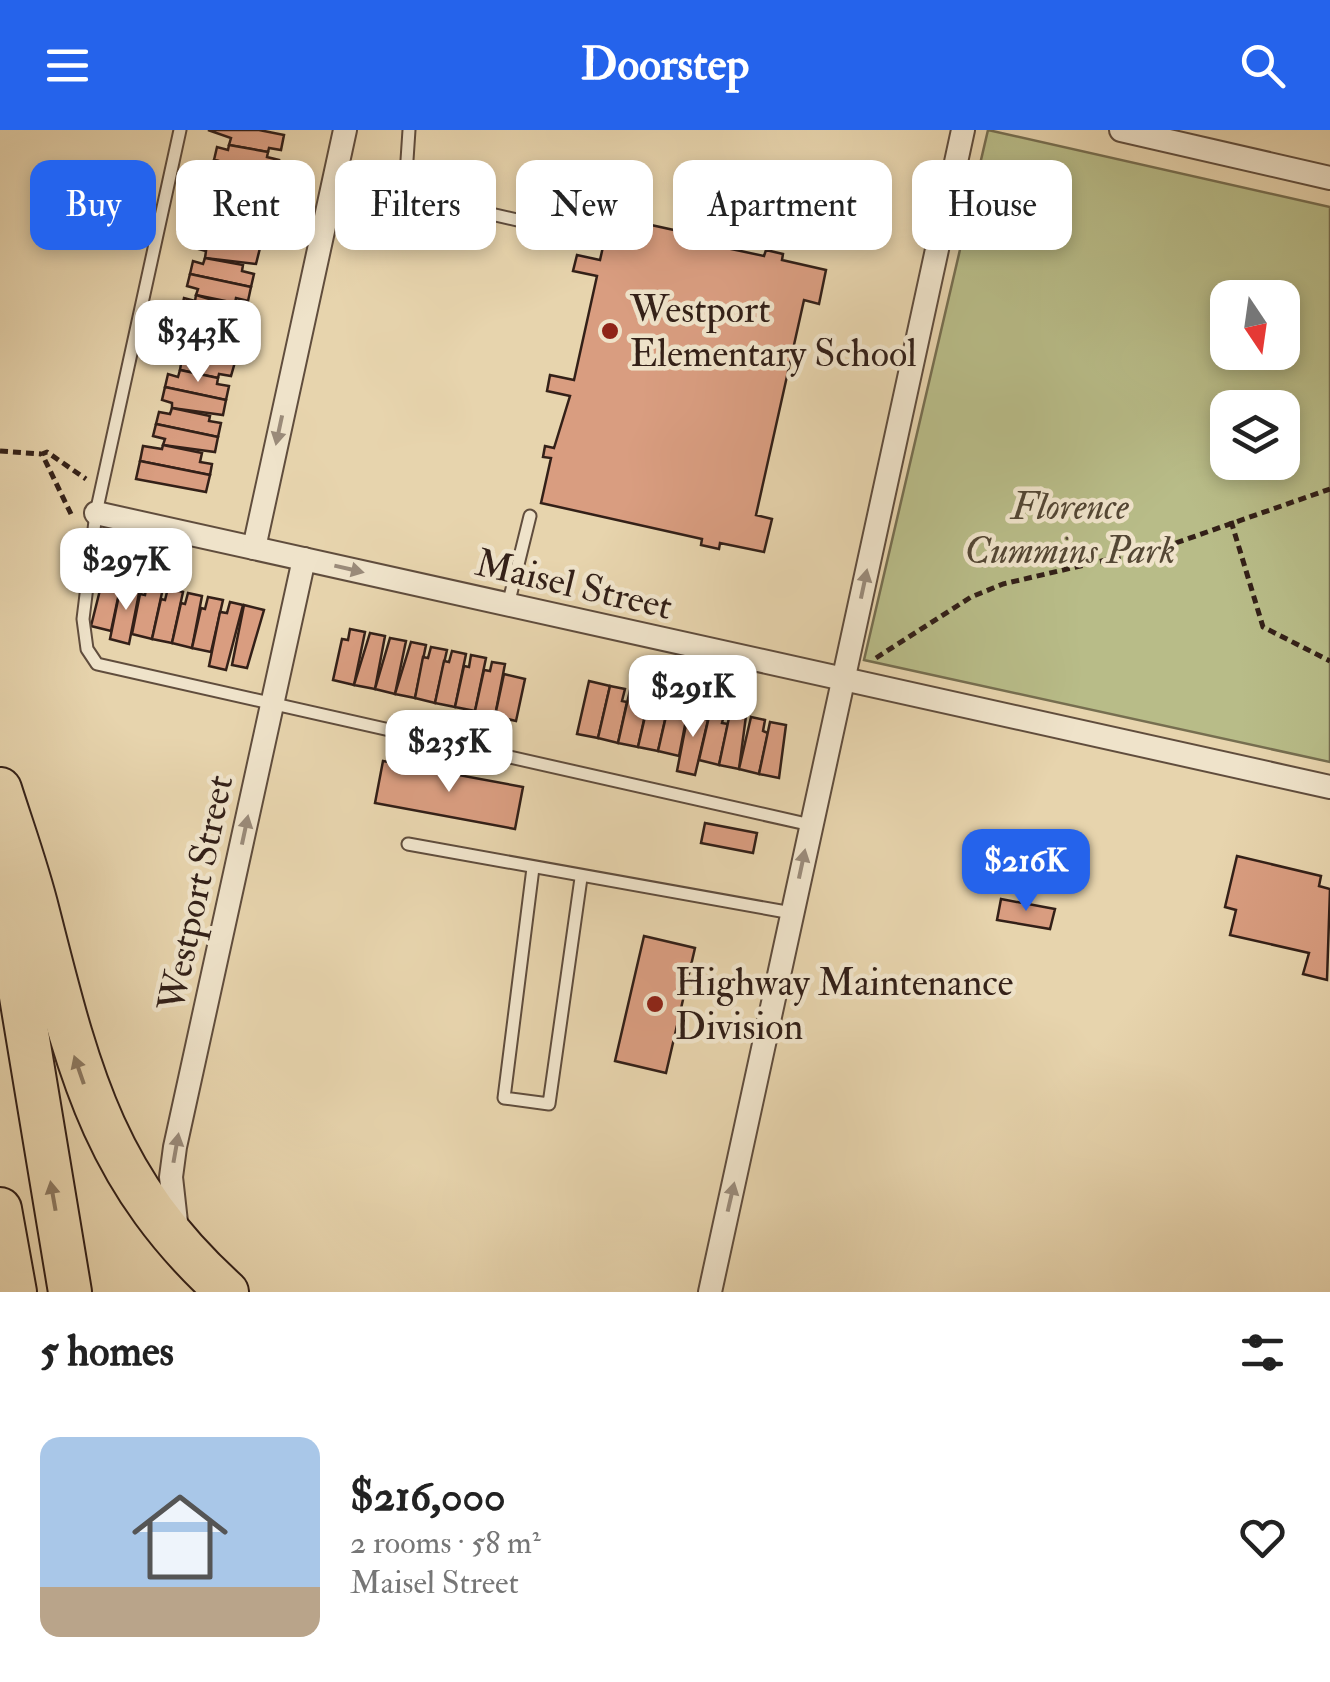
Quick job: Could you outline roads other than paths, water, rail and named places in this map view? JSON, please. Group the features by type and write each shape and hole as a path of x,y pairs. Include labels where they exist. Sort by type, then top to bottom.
{"highway":[{"path":"0,789 38,910 69,1040 93,1109 136,1188 180,1244 227,1292"},
{"path":"0,870 70,1292"},
{"path":"0,1209 15,1292"}],"street":[{"path":"254,548 345,130"},
{"path":"710,1292 962,130"},
{"path":"1121,130 1330,178"},
{"name":"Maisel Street","path":"86,517 254,548 1330,787"},
{"name":"Westport Street","path":"180,1244 172,1191 175,1148 304,560"}],"lane":[{"path":"180,130 86,517 83,619 87,649 97,664 811,825"},
{"path":"409,130 406,175 417,197 516,220"},
{"path":"508,605 530,516"},
{"path":"408,844 792,913"},
{"path":"533,868 504,1098 549,1104 581,878"}],"place":[{"name":"Westport Elementary School","path":"610,331"},
{"name":"Highway Maintenance Division","path":"655,1004"}],"park label":[{"name":"Florence Cummins Park","path":"1070,528"}]}
